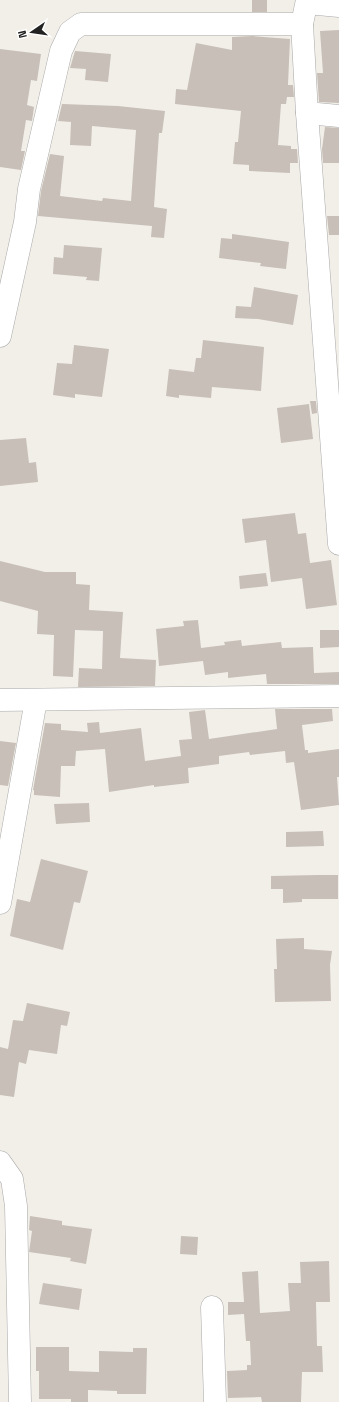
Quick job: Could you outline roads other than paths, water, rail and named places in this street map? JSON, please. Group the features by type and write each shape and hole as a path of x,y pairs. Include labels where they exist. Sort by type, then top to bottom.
{"street":[{"path":"339,6 307,1 302,24 307,113 339,544"},
{"path":"0,336 25,222 29,189 61,51 70,32 81,24 302,24"},
{"path":"307,113 339,116"},
{"path":"0,700 339,696"},
{"path":"0,903 36,700"},
{"path":"0,1162 12,1179 16,1206 20,1402"},
{"path":"212,1307 215,1402"}]}
